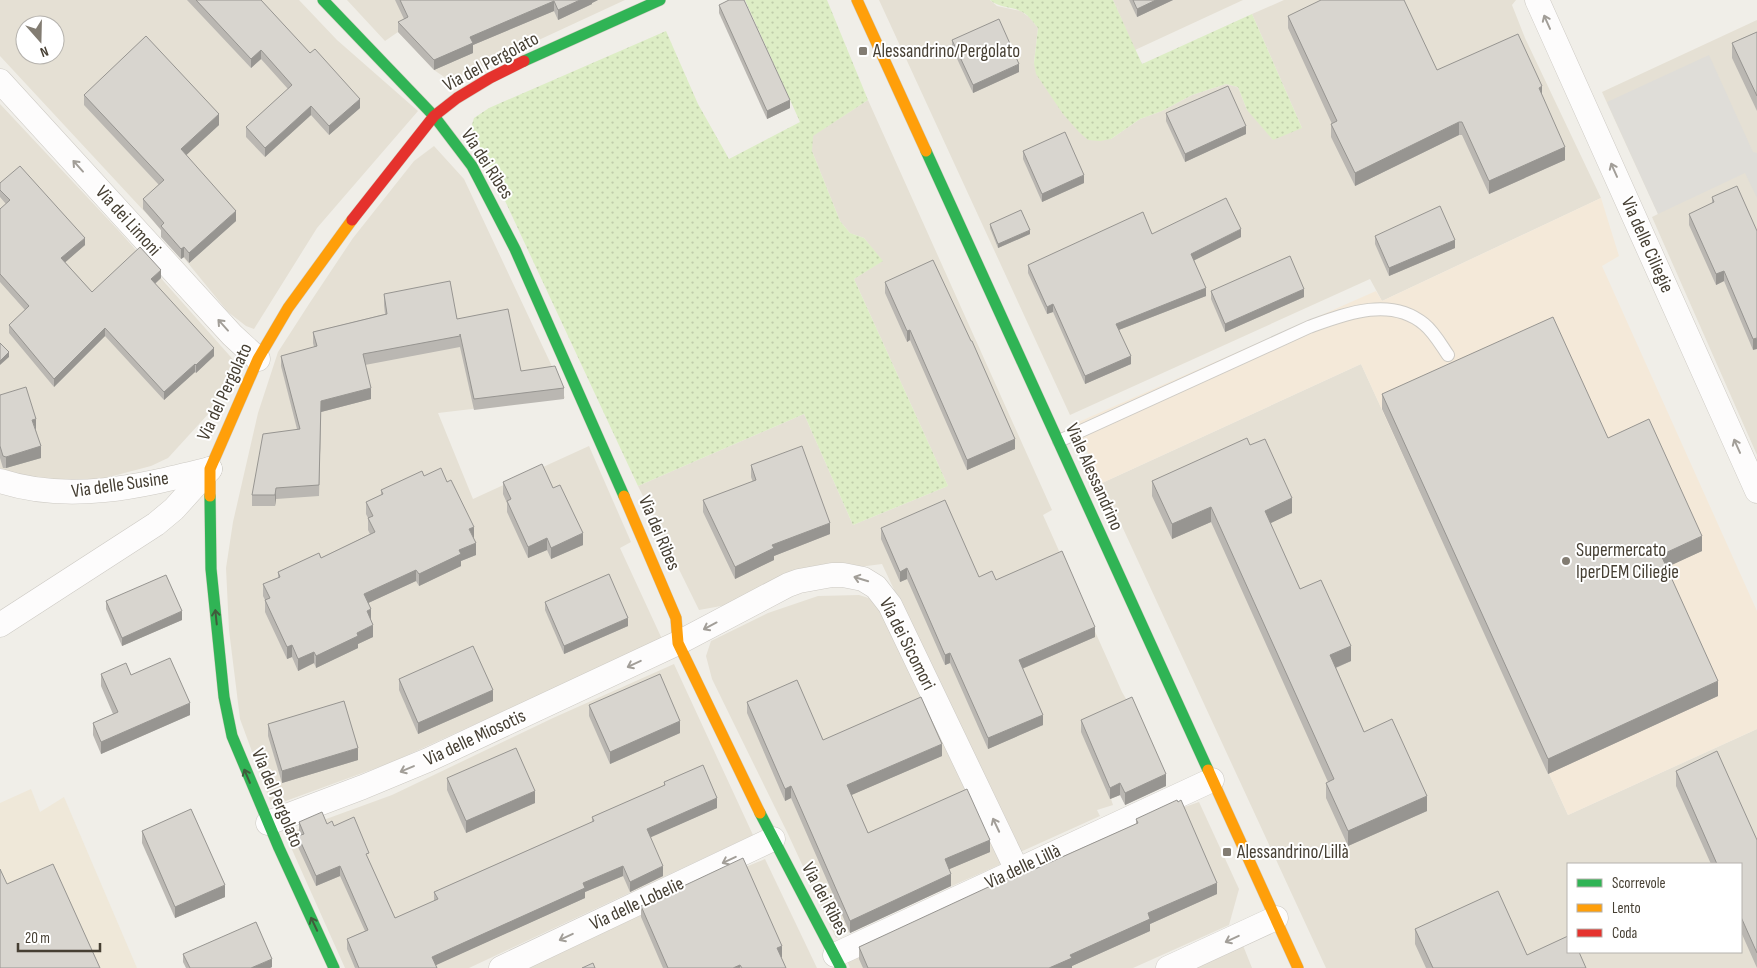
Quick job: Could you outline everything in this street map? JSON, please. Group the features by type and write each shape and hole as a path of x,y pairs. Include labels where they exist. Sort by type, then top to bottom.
{"street":[{"name":"Via dei Ribes","path":"323,0 434,116 472,166 515,249 646,546 676,618 678,643 773,839 838,961"},
{"name":"Via del Pergolato","path":"334,968 268,823 232,736 226,707 211,569 210,469 258,359 299,291 356,214 434,116 457,98 490,78 660,0"},
{"name":"Viale Alessandrino","path":"857,0 1298,968"},
{"name":"Via delle Ciliegie","path":"1537,0 1757,491"},
{"name":"Via dei Limoni","path":"0,81 232,335 258,359"},
{"name":"Via delle Susine","path":"0,481 40,491 85,492 153,483 210,469"},
{"path":"0,625 156,524 174,508 210,469"},
{"name":"Via dei Sicomori","path":"678,643 799,581 832,575 854,577 870,583 882,593 895,613 1017,870"},
{"name":"Via delle Miosotis","path":"268,823 415,766 678,643"},
{"name":"Via delle Lillà","path":"838,961 1017,870 1212,780"},
{"name":"Via delle Lobelie","path":"501,968 773,839"},
{"path":"1168,968 1276,918"}],"lane":[{"path":"1059,441 1309,327 1364,310 1400,311 1413,317 1424,324 1448,355"}],"shaded area":[{"path":"0,0 299,0 337,40 418,111 317,228 254,329 246,326 228,312 156,224 0,56"},
{"path":"347,0 625,0 450,81 434,70 398,32 385,41"},
{"path":"879,0 990,0 997,6 1021,11 1038,28 1034,63 1111,139 1140,119 1162,111 1192,95 1226,84 1238,87 1247,110 1302,128 1252,14 1284,0 1516,0 1512,5 1525,38 1601,198 1382,301 1370,279 1070,415"},
{"path":"1113,0 1243,0 1135,50"},
{"path":"1757,20 1757,455 1652,217 1658,214 1602,92"},
{"path":"1709,55 1753,152 1757,153 1757,198 1745,173 1658,214 1607,102"},
{"path":"868,100 1052,510 1043,515 1162,777 1111,799 1113,805 1097,810 1100,816 1018,853 882,564 859,567 732,604 699,610 638,486 804,414 853,525 948,486 854,279 882,261 864,238 850,233 840,221 812,151 812,136"},
{"path":"0,104 119,231 237,364 210,412 168,458 151,466 94,481 44,483 0,468"},
{"path":"434,146 464,179 557,377 565,398 438,413 473,499 589,446 631,542 620,548 662,639 390,763 272,806 240,719 229,630 226,568 233,522 258,413 278,352 309,304 353,238 414,161"},
{"path":"1601,198 1619,256 1602,266 1757,611 1757,729 1568,815 1361,364 1102,483 1074,424 1376,291 1382,301"},
{"path":"1361,364 1568,815 1757,729 1757,968 1326,968 1102,483"},
{"path":"859,595 875,600 1001,864 836,938 788,834 712,679 706,656 711,641 768,613 818,596"},
{"path":"674,664 753,835 469,968 345,968 285,834 392,795 553,718"},
{"path":"31,789 40,812 64,797 137,968 0,968 0,803"},
{"path":"1199,802 1239,889 1229,925 1133,968 850,968 845,956 1164,814"},
{"path":"765,859 817,968 527,968 743,868"},
{"path":"1242,943 1252,968 1187,968"}],"green space":[{"path":"745,0 827,0 868,100 813,136 812,151 840,221 850,233 864,238 883,261 854,279 948,486 853,525 804,414 638,486 471,128 474,118 489,108 666,31 698,104 729,159 800,122"},
{"path":"990,0 1113,0 1142,64 1252,14 1302,128 1273,140 1247,110 1238,87 1226,84 1192,95 1162,111 1140,119 1111,139 1100,141 1088,140 1063,114 1036,74 1034,63 1038,28 1023,12"}],"building":[{"path":"196,0 261,0 310,53 315,49 360,99 329,126 311,106 265,148 246,127 292,85 261,50 251,59"},
{"path":"400,0 580,0 558,10 554,1 470,37 473,43 434,60 398,22 408,17"},
{"path":"729,0 744,0 790,100 767,111 719,5"},
{"path":"1133,0 1156,0 1137,9"},
{"path":"1321,0 1404,0 1437,70 1518,34 1542,86 1539,88 1565,147 1489,181 1462,122 1459,122 1355,173 1331,124 1337,121 1288,16"},
{"path":"999,19 1019,64 973,85 952,40"},
{"path":"1757,32 1757,96 1732,43"},
{"path":"146,36 219,114 181,149 236,211 189,253 184,247 181,249 161,226 164,223 143,199 164,180 84,95"},
{"path":"1228,86 1246,126 1185,154 1166,113"},
{"path":"1065,132 1084,175 1042,194 1023,151"},
{"path":"20,166 85,238 61,258 92,292 140,247 161,270 151,279 214,348 164,392 105,328 54,379 9,325 29,306 0,274 0,209 10,200 0,190 0,183"},
{"path":"1737,186 1757,231 1757,338 1753,339 1724,271 1716,274 1689,214 1714,202 1712,197"},
{"path":"1226,198 1241,229 1191,254 1206,288 1116,324 1131,356 1085,376 1053,304 1047,307 1028,265 1143,212 1152,234"},
{"path":"1440,206 1455,240 1389,268 1375,236"},
{"path":"1021,210 1030,230 998,244 990,224"},
{"path":"1290,256 1304,289 1225,324 1211,291"},
{"path":"933,260 972,341 1015,439 967,460 910,330 907,331 885,282"},
{"path":"450,281 457,319 508,309 521,371 555,366 564,388 474,399 460,334 460,336 363,354 371,388 321,401 319,485 276,488 275,495 252,495 263,434 300,429 281,356 317,346 313,332 387,314 384,294"},
{"name":"Supermercato IperDEM Ciliegie","path":"1553,317 1608,438 1649,419 1702,536 1661,555 1718,681 1548,759 1382,394"},
{"path":"0,343 9,352 0,361"},
{"path":"26,387 36,419 32,420 41,446 6,457 3,456 0,446 0,395"},
{"path":"1247,438 1250,445 1265,439 1292,498 1265,511 1300,589 1321,580 1351,646 1330,655 1364,732 1392,719 1427,796 1348,831 1326,783 1334,779 1211,507 1172,524 1152,481"},
{"path":"802,446 830,523 772,545 774,548 735,567 703,500 756,480 751,465"},
{"path":"542,464 553,488 560,485 583,533 551,548 547,538 528,547 507,501 511,499 503,482"},
{"path":"441,468 447,482 451,480 474,527 469,529 476,543 459,550 461,554 419,574 416,570 364,594 371,609 367,611 373,625 357,633 358,636 316,656 314,652 298,659 292,645 287,647 265,600 270,598 263,584 280,577 278,572 319,553 321,558 375,532 368,518 373,516 366,502 383,494 381,490 422,471 424,476"},
{"path":"945,500 979,577 992,571 996,580 1062,551 1095,627 1019,660 1043,715 988,738 950,653 945,655 907,568 900,572 881,528"},
{"path":"609,574 628,618 564,646 545,602"},
{"path":"166,575 182,611 122,638 106,601"},
{"path":"473,646 493,690 418,723 399,679"},
{"path":"170,658 190,703 101,742 93,723 118,712 101,674 126,663 131,675"},
{"path":"660,674 680,721 610,752 589,705"},
{"path":"797,680 823,740 921,697 942,744 847,785 868,833 967,789 990,840 945,859 951,874 850,921 791,786 785,789 747,702"},
{"path":"1132,697 1166,774 1125,793 1120,783 1110,788 1081,720"},
{"path":"344,701 358,748 282,771 268,724"},
{"path":"516,748 535,791 466,821 447,778"},
{"path":"1717,751 1757,840 1757,953 1742,919 1742,863 1717,863 1676,771"},
{"path":"703,765 717,798 647,829 663,866 630,882 623,866 583,883 585,888 432,957 437,968 359,968 347,939 368,930 340,866 316,876 298,836 304,834 299,822 322,812 327,824 332,821 334,826 354,817 369,853 366,854 395,918 438,899 434,892 594,821 592,817 665,785 664,782"},
{"path":"1177,800 1178,802 1181,800 1217,883 1148,913 1150,919 1070,955 1072,958 1049,968 868,968 859,947 997,883 1032,868 1033,870 1138,823 1136,819"},
{"path":"191,809 225,885 175,907 142,831"},
{"path":"743,858 782,946 777,948 786,968 742,968 740,965 733,968 668,968 641,906"},
{"path":"53,864 100,968 0,968 0,869 7,884"},
{"path":"1498,891 1527,955 1567,936 1567,953 1579,953 1586,968 1433,968 1415,929"},
{"path":"256,922 272,959 251,968 190,968 183,954"},
{"path":"593,963 595,968 582,968"}],"traffic: fast":[{"path":"323,0 434,116 472,166 515,249 624,496"},
{"path":"524,61 660,0"},
{"path":"926,151 1208,770"},
{"path":"210,496 211,569 224,697 232,736 279,848 334,968"},
{"path":"760,813 841,968"}],"traffic: slow":[{"path":"857,0 926,151"},
{"path":"210,496 210,469 258,359 288,308 352,220"},
{"path":"624,496 676,618 678,643 760,813"},
{"path":"1208,770 1298,968"}],"traffic: jam":[{"path":"352,220 434,116 457,98 490,78 524,61"}],"place":[{"name":"Alessandrino/Pergolato","path":"863,51"},
{"name":"Supermercato IperDEM Ciliegie","path":"1566,561"},
{"name":"Alessandrino/Lillà","path":"1227,852"}]}
